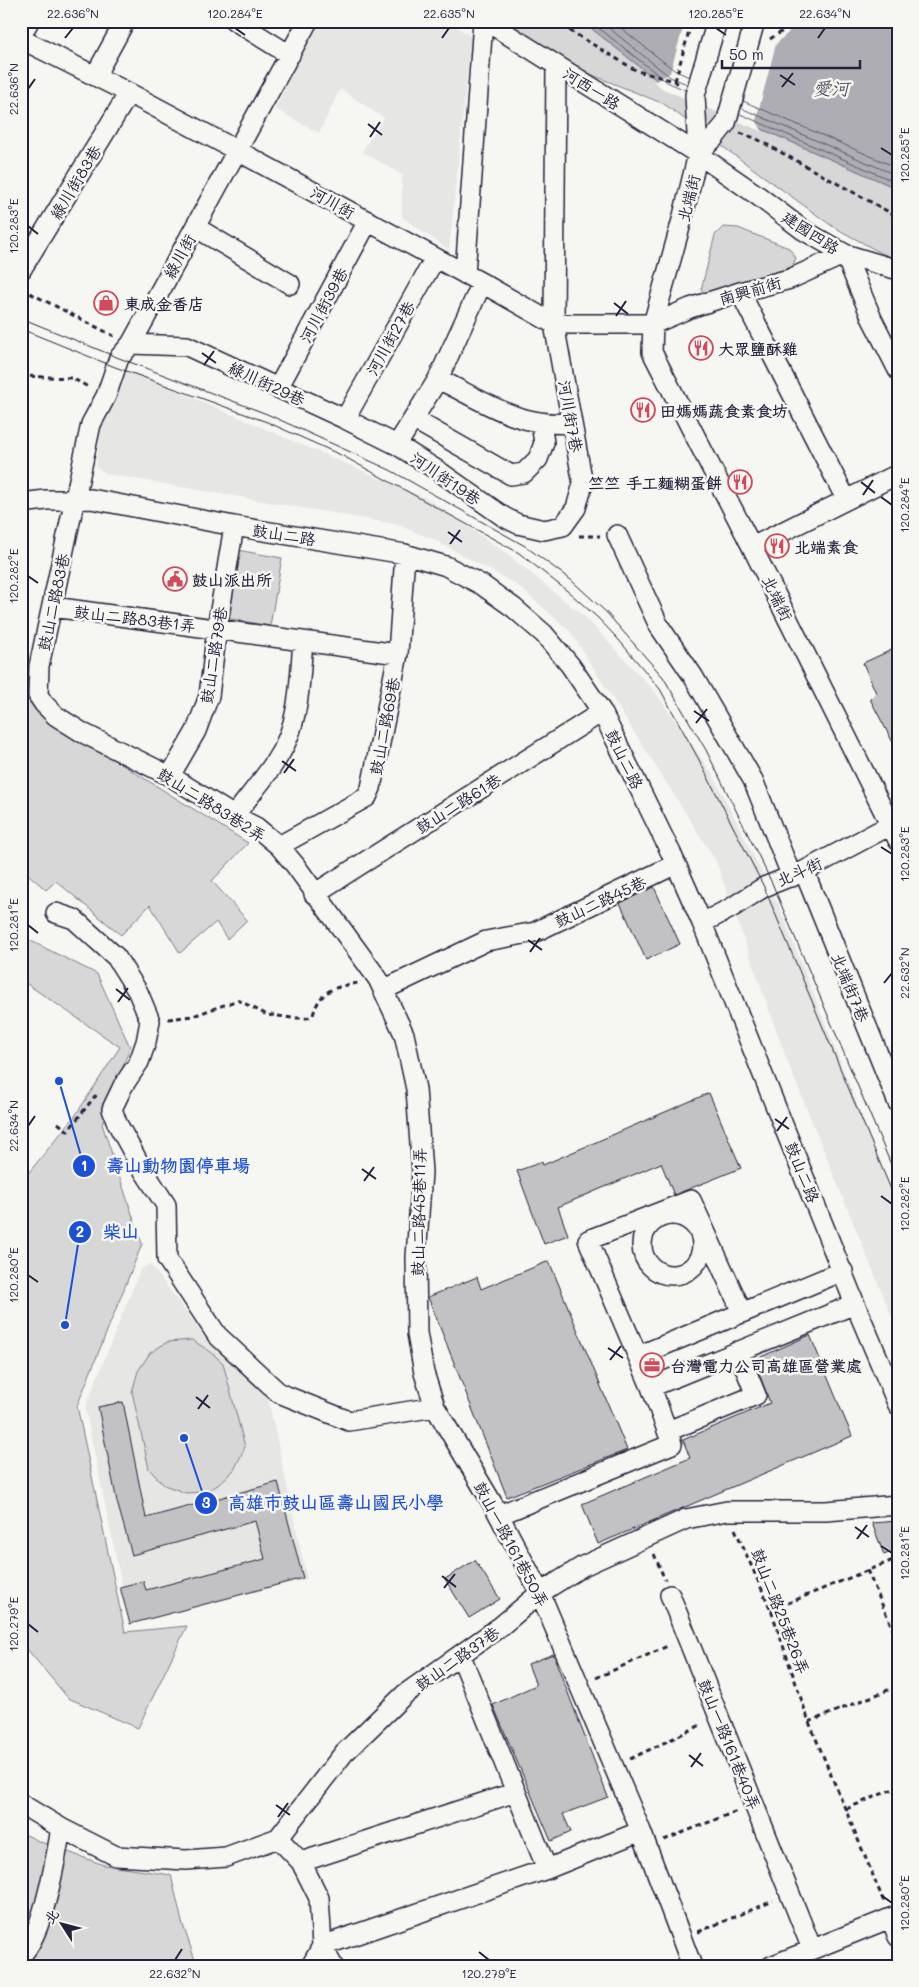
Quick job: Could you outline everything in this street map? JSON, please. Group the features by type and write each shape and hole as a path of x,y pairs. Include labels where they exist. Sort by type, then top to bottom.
{"street":[{"name":"河川街","path":"29,21 21,38 236,150 554,324 653,324"},
{"path":"95,76 125,21"},
{"path":"235,21 290,55"},
{"name":"綠川街","path":"74,498 92,424 106,396 114,367 131,344 308,21"},
{"path":"473,278 484,21"},
{"name":"河西一路","path":"484,21 698,154"},
{"path":"698,154 695,100 717,21"},
{"path":"698,154 726,121 755,21"},
{"name":"河川街7巷","path":"556,66 554,324 583,484 576,508"},
{"name":"綠川街83巷","path":"21,270 129,93"},
{"name":"建國四路","path":"698,154 803,230 845,254 872,319 898,370"},
{"name":"北端街","path":"698,154 653,324 652,352 895,829"},
{"name":"河川街39巷","path":"278,388 368,222"},
{"path":"195,227 290,284"},
{"path":"845,254 898,270"},
{"name":"南興前街","path":"653,324 690,308 790,279 845,254"},
{"name":"河川街27巷","path":"345,419 435,258"},
{"name":"河川街19巷","path":"473,278 438,379 396,445 440,472 504,517 518,524 544,530 562,526 576,508"},
{"path":"740,292 846,499"},
{"name":"綠川街29巷","path":"131,344 187,346 345,419 396,445"},
{"path":"438,379 500,411 552,425 572,423"},
{"path":"413,419 511,475 524,473 538,458 544,443 541,423"},
{"path":"752,547 898,474"},
{"name":"鼓山二路","path":"21,503 74,498 405,554 446,566 482,585 514,608 544,634 570,665 602,712 676,864 702,923 855,1304 898,1405"},
{"name":"鼓山二路83巷","path":"44,704 38,695 39,666 53,607 74,498"},
{"name":"鼓山二路79巷","path":"170,776 196,731 209,696 217,628 234,526"},
{"name":"北端街7巷","path":"617,536 659,626 693,676 753,780 798,874 898,1102"},
{"name":"鼓山二路69巷","path":"279,846 367,797 372,788 398,654 405,554"},
{"name":"鼓山二路83巷1弄","path":"53,607 398,654"},
{"path":"234,816 275,761 287,740 296,706 303,642"},
{"name":"鼓山二路83巷2弄","path":"44,704 56,716 83,733 170,776 234,816 256,827 279,846 295,865 314,894 381,984"},
{"name":"鼓山二路61巷","path":"314,894 602,712"},
{"name":"北斗街","path":"702,923 731,908 764,887 798,874 895,829"},
{"name":"鼓山二路45巷","path":"381,984 486,941 535,932 676,864"},
{"path":"56,913 74,919 116,957 138,992 150,1021 146,1042 139,1062 123,1086 112,1109 140,1165 166,1205 167,1259 217,1335 279,1392 349,1421 435,1407"},
{"name":"鼓山二路45巷11弄","path":"381,984 404,1034 416,1089 422,1172 416,1257 417,1333 424,1373 435,1407"},
{"path":"499,1515 672,1444 651,1387 588,1240 648,1220 691,1200 701,1229 742,1312"},
{"path":"648,1220 641,1242 642,1253 646,1263 653,1270 663,1275 683,1274 698,1261 702,1243 701,1229"},
{"path":"638,1356 843,1271"},
{"path":"651,1387 855,1304"},
{"path":"668,1431 756,1394 738,1351"},
{"name":"鼓山一路161巷50弄","path":"435,1407 499,1515 540,1592 644,1839 692,1966"},
{"name":"鼓山二路37巷","path":"278,1838 344,1753 405,1694 501,1626 540,1592 583,1566 648,1538 686,1519 727,1511 826,1511 898,1505"},
{"name":"鼓山一路161巷40弄","path":"670,1595 812,1950"},
{"path":"460,1656 547,1868"},
{"path":"301,1862 516,1792"},
{"path":"21,1804 61,1828 116,1856 186,1860 226,1857 278,1838 301,1862 319,1898 322,1946 333,1966"},
{"path":"21,1955 24,1953 39,1923 52,1877 61,1828"},
{"path":"311,1966 322,1946 547,1868 644,1839"},
{"path":"771,1966 793,1962 812,1950 894,1917 898,1937"}],"path":[{"path":"554,21 637,71 675,81 695,100"},
{"path":"675,81 692,21"},
{"path":"770,39 784,30 789,21"},
{"path":"726,121 743,135 754,138 898,217"},
{"path":"21,288 131,344"},
{"path":"21,376 72,378 106,396"},
{"path":"577,536 617,536"},
{"path":"150,1021 193,1016 238,1000 269,1016 307,1018 313,1015 316,1004 331,989 381,984"},
{"path":"58,1123 68,1131 78,1118"},
{"name":"鼓山二路25巷26弄","path":"727,1511 771,1610 809,1722 894,1917"},
{"path":"648,1538 670,1595"},
{"path":"771,1610 898,1558"},
{"path":"867,1570 898,1641"},
{"path":"579,1685 687,1637"},
{"path":"809,1722 898,1686"},
{"path":"614,1767 719,1716"},
{"path":"846,1809 898,1787"},
{"path":"644,1839 754,1804"},
{"path":"681,1939 790,1894"}],"shaded area":[{"path":"318,21 447,21 471,36 449,250 402,217 402,175 362,151 384,118 340,89 319,133 275,109"},
{"path":"502,21 582,21 664,86 898,189 898,260 881,253 832,226 664,104 590,74"},
{"path":"723,227 738,228 789,248 796,258 792,267 706,293 701,290 715,235"},
{"path":"136,373 430,500 507,554 585,617 656,693 713,775 779,906 898,1209 898,1332 788,1063 716,861 570,631 517,585 433,539 395,524 107,474 96,467 101,426 117,374"},
{"path":"237,550 282,558 270,626 225,618"},
{"path":"21,691 36,711 248,843 212,881 247,920 227,939 216,922 180,953 150,905 121,935 56,881 46,890 21,868"},
{"path":"21,936 97,974 130,1047 102,1124 142,1244 77,1406 125,1632 187,1626 138,1728 68,1698 21,1642 21,1182 75,1116 120,1047 21,980"},
{"path":"150,1264 210,1343 268,1398 307,1579 130,1624 85,1408 140,1270"},
{"path":"192,1340 211,1352 223,1363 245,1447 234,1470 218,1485 205,1492 186,1493 164,1485 149,1469 132,1392 138,1371 150,1353 167,1342"},
{"path":"21,1832 38,1841 104,1865 171,1875 182,1922 197,1966 21,1966"}],"water":[{"name":"愛河","path":"582,21 898,21 898,189 664,86"}],"pier":[{"path":"685,21 795,21 788,33 776,44 756,120 763,132 663,89 654,82 670,73"}],"building":[{"path":"898,647 898,752 870,699 876,693 863,663"},
{"path":"654,887 680,944 646,960 620,903"},
{"path":"709,1093 741,1168 674,1195 661,1163 558,1207 568,1235 544,1244 517,1171 542,1162 543,1165"},
{"path":"549,1261 627,1450 507,1497 428,1297 477,1277 481,1289"},
{"path":"810,1335 852,1436 598,1544 582,1504 690,1458 683,1440 770,1403 754,1360"},
{"path":"123,1402 146,1518 278,1482 303,1578 130,1624 120,1587 143,1581 146,1590 265,1559 255,1521 132,1555 117,1502 98,1407"},
{"path":"898,1521 898,1549 884,1555 872,1523"},
{"path":"475,1560 500,1599 469,1618 445,1579"},
{"path":"553,1654 608,1797 563,1814 571,1832 551,1841 493,1705 536,1685 528,1664"}],"tram line":[{"path":"21,318 119,358 267,414 390,470 525,546 571,580 606,612 663,677 706,750 772,883 898,1181"},
{"path":"21,329 115,367 267,422 343,456 519,553 598,618 660,689 698,758 764,887 898,1206"}],"place":[{"name":"東成金香店","path":"106,303"},
{"name":"大眾鹽酥雞","path":"701,348"},
{"name":"田媽媽蔬食素食坊","path":"643,410"},
{"name":"竺竺 手工麵糊蛋餅","path":"740,482"},
{"name":"北端素食","path":"777,546"},
{"name":"鼓山派出所","path":"175,579"},
{"name":"壽山動物園停車場","path":"59,1081"},
{"name":"柴山","path":"65,1325"},
{"name":"台灣電力公司高雄區營業處","path":"652,1365"},
{"name":"高雄市鼓山區壽山國民小學","path":"184,1438"}]}
